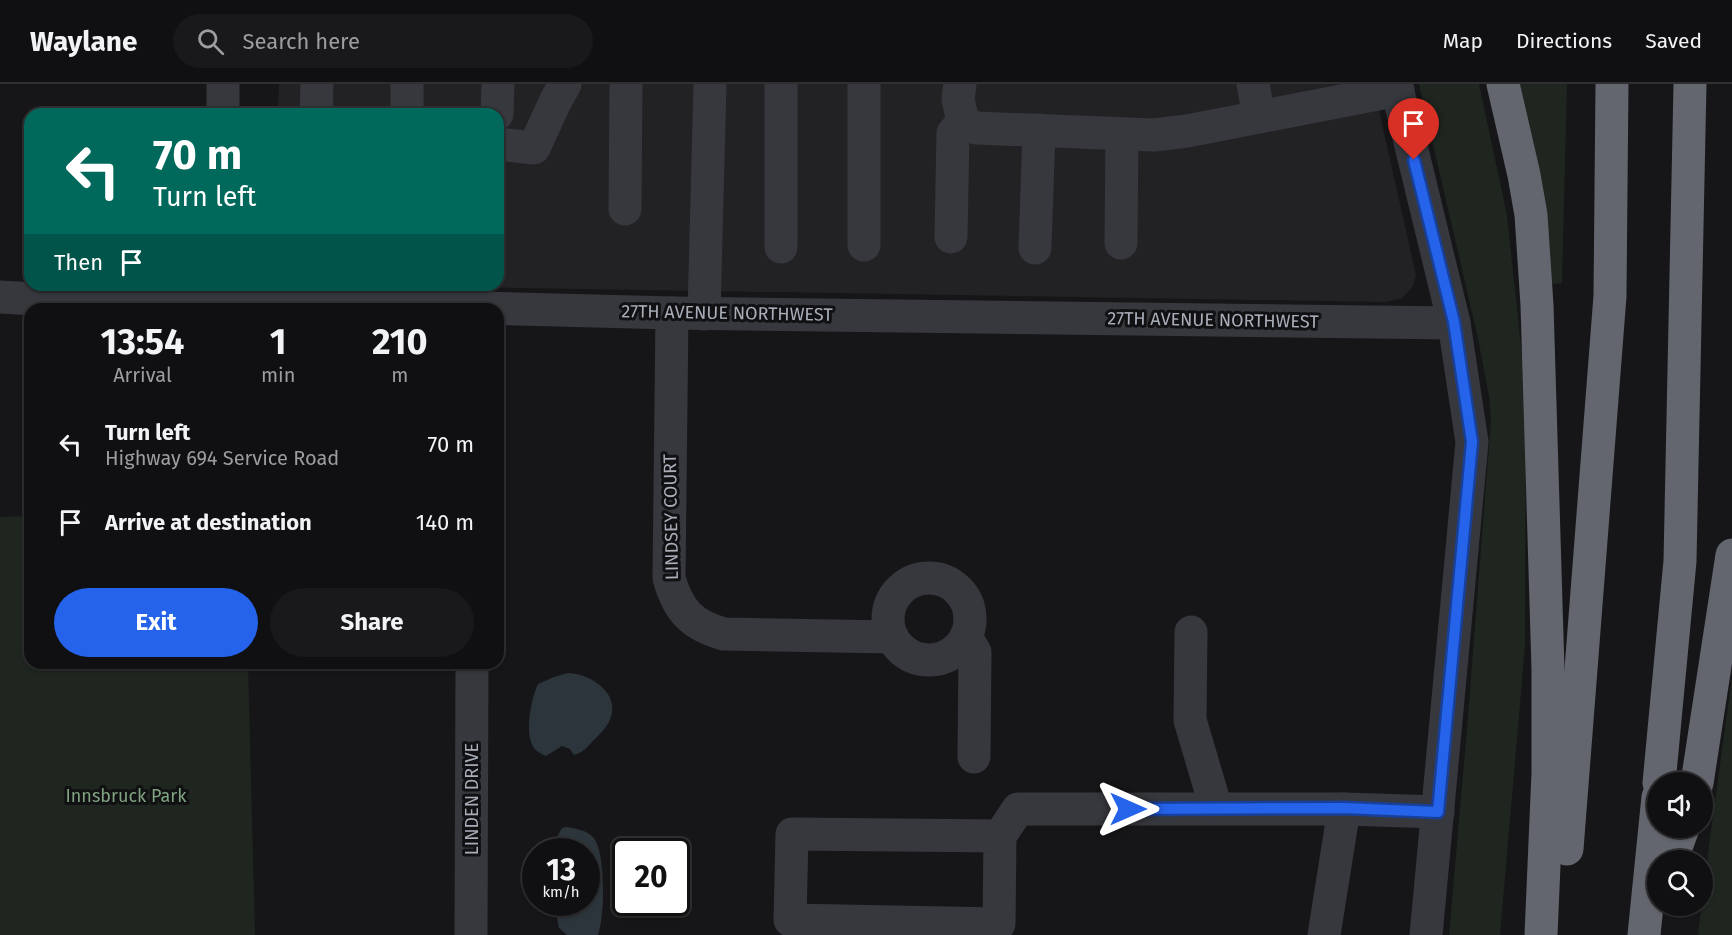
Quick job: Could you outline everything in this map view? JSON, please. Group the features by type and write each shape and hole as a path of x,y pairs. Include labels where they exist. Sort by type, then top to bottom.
{"highway":[{"path":"1503,84 1531,215 1537,305 1548,692 1548,784 1541,935"},
{"path":"1559,935 1610,296 1612,84"},
{"path":"1660,772 1680,561 1690,84"},
{"path":"1699,772 1732,555"},
{"path":"1645,932 1654,838"},
{"path":"1645,932 1651,916"}],"street":[{"path":"223,84 223,108"},
{"path":"316,108 317,84"},
{"path":"407,84 407,108"},
{"path":"497,108 498,84"},
{"path":"504,145 534,148 565,84"},
{"path":"626,84 626,209"},
{"path":"704,314 710,84"},
{"path":"781,84 781,247"},
{"path":"864,84 864,245"},
{"path":"960,84 958,99 963,122"},
{"path":"1253,84 1259,117"},
{"path":"963,122 976,128 1154,135 1259,117 1397,87 1454,322 1472,442 1426,935"},
{"path":"951,237 953,133 963,122"},
{"path":"1035,249 1040,130"},
{"path":"1121,243 1122,134"},
{"name":"27TH AVENUE NORTHWEST","path":"0,297 33,299 220,293 379,303"},
{"name":"27TH AVENUE NORTHWEST","path":"504,310 672,314 1454,322"},
{"name":"LINDSEY COURT","path":"672,314 669,578 674,596 684,612 697,624 724,634 892,637"},
{"path":"930,578 944,580 965,598 970,612 970,626 966,638 948,656 936,660 922,660 910,656 899,648 888,624 889,610 894,597 904,586 916,580 930,578"},
{"path":"1191,632 1190,720 1216,808"},
{"path":"966,638 975,652 974,757"},
{"name":"LINDEN DRIVE","path":"471,935 472,669"},
{"path":"1000,836 792,834 790,920 999,924 1000,836 1018,809 1344,808 1438,812"},
{"path":"1324,935 1344,808"}],"shaded area":[{"path":"279,84 1373,84 1416,275 1413,286 1402,298 1387,302 504,288 504,108 278,108"},
{"path":"568,673 586,677 603,688 612,703 612,712 606,727 582,751 574,755 570,749 562,746 546,756 535,749 529,734 533,698 538,684"},
{"path":"562,828 581,830 594,838 556,838"},
{"path":"600,856 603,885 602,914 598,935 567,935 559,928 557,916 600,916"}],"green space":[{"path":"1419,84 1479,84 1507,215 1526,394 1525,646 1500,935 1449,935 1491,420 1478,338"},
{"path":"1517,84 1567,84 1562,283 1547,285"},
{"name":"Innsbruck Park","path":"24,516 24,669 248,669 255,935 0,935 0,517"},
{"path":"1732,678 1732,935 1698,935 1700,916 1713,916 1713,850 1709,850 1710,838 1713,838 1714,807"}],"route":[{"path":"1128,809 1344,808 1438,812 1472,442 1454,322 1414,160"}]}
